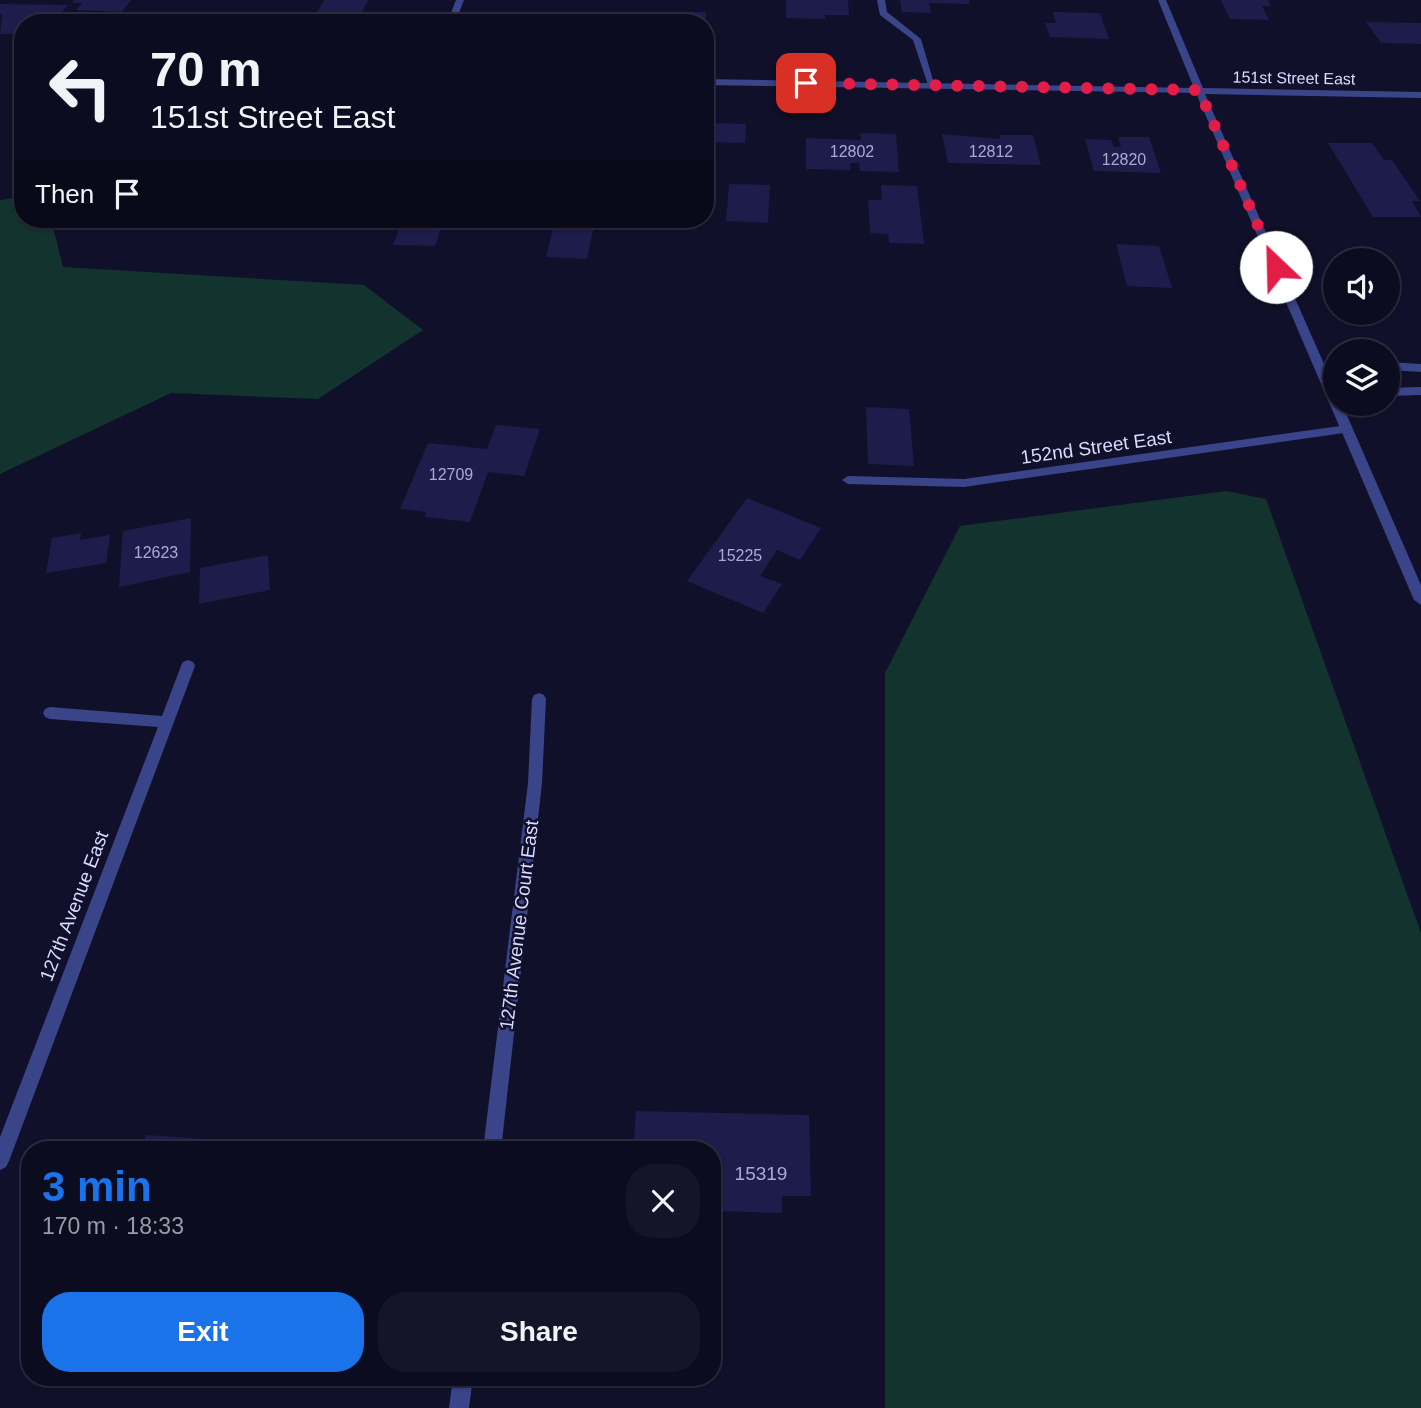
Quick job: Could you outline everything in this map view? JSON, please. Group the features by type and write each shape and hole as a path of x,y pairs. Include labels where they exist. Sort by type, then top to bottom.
{"street":[{"path":"881,0 883,13 917,38 932,85"},
{"path":"1162,0 1323,372"},
{"name":"151st Street East","path":"714,82 1421,95"},
{"path":"1400,367 1421,368"},
{"path":"1400,392 1421,391"},
{"path":"1342,416 1421,600"},
{"name":"152nd Street East","path":"848,480 964,483 1347,429"},
{"name":"127th Avenue East","path":"0,1161 188,666"},
{"name":"127th Avenue Court East","path":"493,1141 535,783 539,699"},
{"path":"50,713 166,722"},
{"path":"459,1408 462,1386"}],"green space":[{"path":"14,198 14,228 53,228 63,267 364,285 423,330 318,399 171,393 0,474 0,200"},
{"path":"1226,491 1266,499 1421,933 1421,1408 885,1408 885,673 960,526"}],"building":[{"path":"74,0 131,0 122,12 76,10 82,3 72,3"},
{"path":"324,0 368,0 361,14 317,13"},
{"path":"786,0 848,0 849,15 825,15 825,19 786,18"},
{"path":"900,0 969,0 970,4 929,3 931,13 902,12"},
{"path":"1221,0 1268,0 1271,6 1262,6 1269,20 1230,19"},
{"path":"0,4 68,5 60,14 14,14 14,34 0,34"},
{"path":"644,12 706,12 706,14"},
{"path":"1053,12 1100,13 1109,39 1050,37 1045,23 1056,23"},
{"path":"1366,22 1421,23 1421,44 1381,43"},
{"path":"714,123 746,124 745,143 714,142"},
{"path":"860,133 896,134 899,172 860,171 859,163 850,163 851,170 806,169 806,138 861,140"},
{"path":"942,134 1000,139 999,135 1033,135 1041,165 948,163"},
{"path":"1118,137 1149,137 1161,173 1094,171 1085,139 1111,140 1114,147 1121,147"},
{"path":"1328,143 1372,143 1384,160 1392,160 1420,201 1412,201 1421,217 1373,217"},
{"path":"729,184 770,185 768,223 726,221"},
{"path":"881,185 917,186 924,244 889,243 888,234 870,233 868,200 882,200"},
{"path":"400,228 441,228 435,246 393,245"},
{"path":"553,228 594,228 587,259 546,257"},
{"path":"1116,244 1159,246 1172,288 1127,286"},
{"path":"866,407 909,409 914,466 868,464"},
{"path":"496,425 540,429 524,476 488,472 470,522 425,517 426,512 400,509 428,443 487,449"},
{"path":"747,498 821,528 800,560 777,550 760,576 782,584 763,613 687,581"},
{"path":"191,518 190,572 119,587 123,531"},
{"path":"81,533 80,540 110,535 106,563 46,573 52,538"},
{"path":"268,555 270,590 199,604 200,568"},
{"path":"636,1111 809,1115 811,1196 782,1196 782,1213 721,1211 721,1141 634,1141"},
{"path":"146,1135 235,1141 144,1141"}],"route":[{"path":"806,83 1199,90 1276,267"}]}
